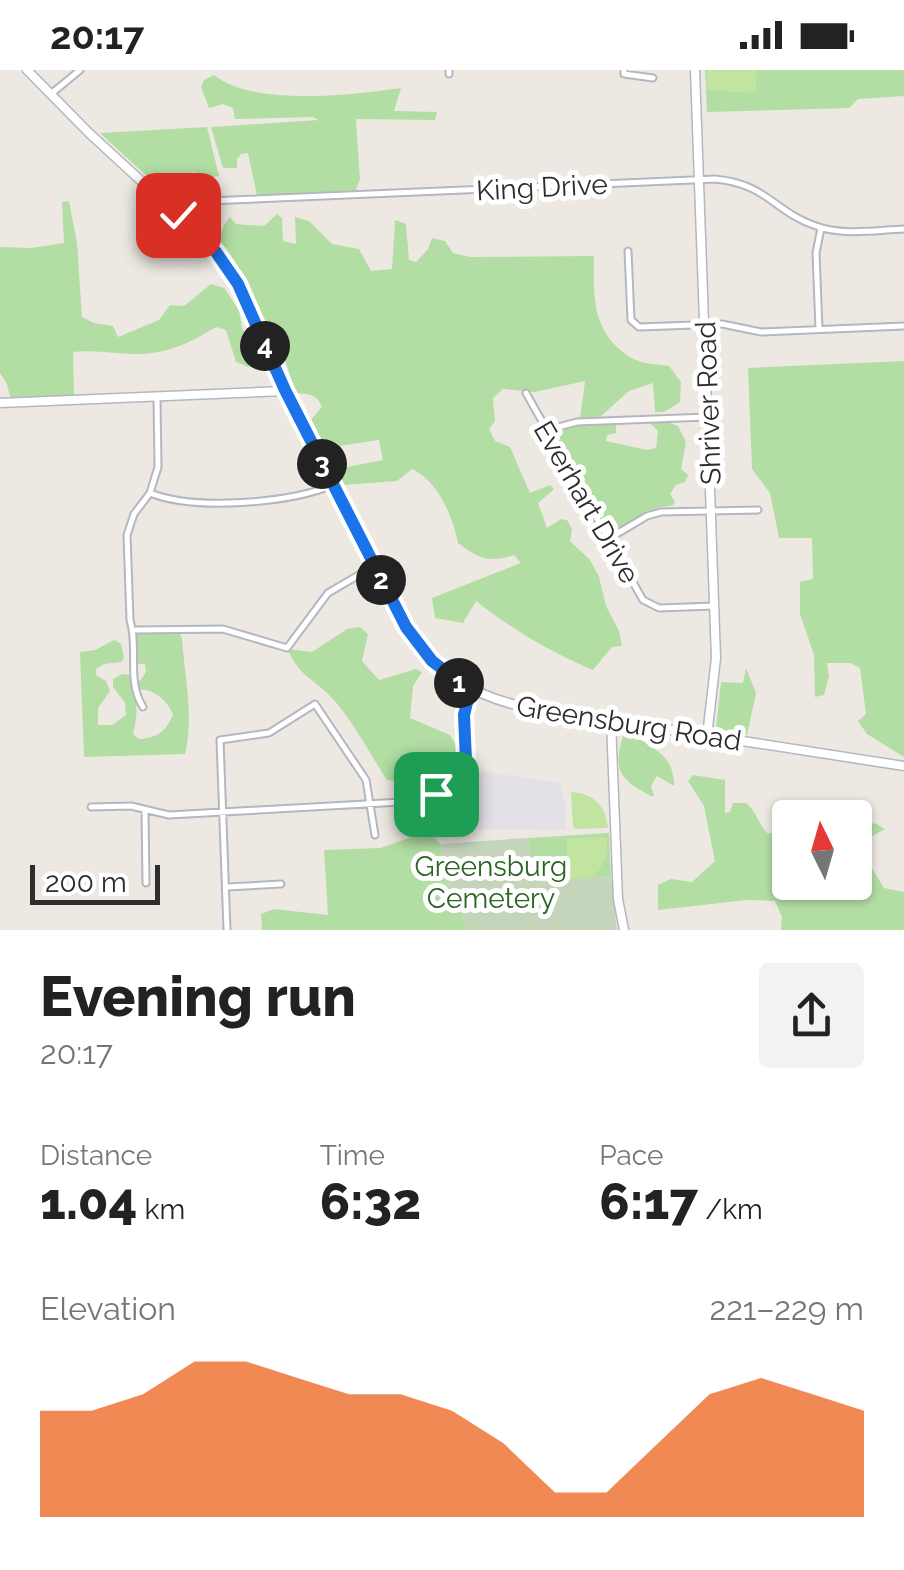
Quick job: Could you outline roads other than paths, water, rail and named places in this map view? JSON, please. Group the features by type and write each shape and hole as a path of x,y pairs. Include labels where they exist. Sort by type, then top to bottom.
{"main road":[{"name":"Greensburg Road","path":"27,70 209,244 231,272 285,390 374,566 420,647 448,676 470,690 507,704 904,766"},
{"name":"Shriver Road","path":"696,70 716,667 707,736"},
{"path":"0,403 285,390"},
{"path":"611,721 618,900 624,930"}],"street":[{"path":"50,94 80,70"},
{"path":"624,70 624,74 653,78"},
{"name":"King Drive","path":"168,206 221,200 699,179 750,186 770,196 794,216 821,228 904,229"},
{"path":"819,330 816,252 821,228"},
{"path":"628,251 632,324 638,327 706,324 761,332 904,326"},
{"name":"Everhart Drive","path":"526,392 646,604 659,608 714,606"},
{"path":"143,707 132,671 135,629 130,620 127,535 134,514 150,493 159,458 157,397"},
{"path":"547,430 576,422 708,416"},
{"path":"150,493 174,502 216,502 288,498 332,485"},
{"path":"608,540 654,514 758,510"},
{"path":"135,629 223,629 286,648 328,593 374,566"},
{"path":"91,807 132,806 169,815 419,801 450,783 466,761 464,715 470,690"},
{"path":"228,930 220,740 269,733 316,704 366,780 374,835"},
{"path":"146,810 146,882"},
{"path":"227,887 281,884"}],"park label":[{"name":"Greensburg Cemetery","path":"491,882"}]}
